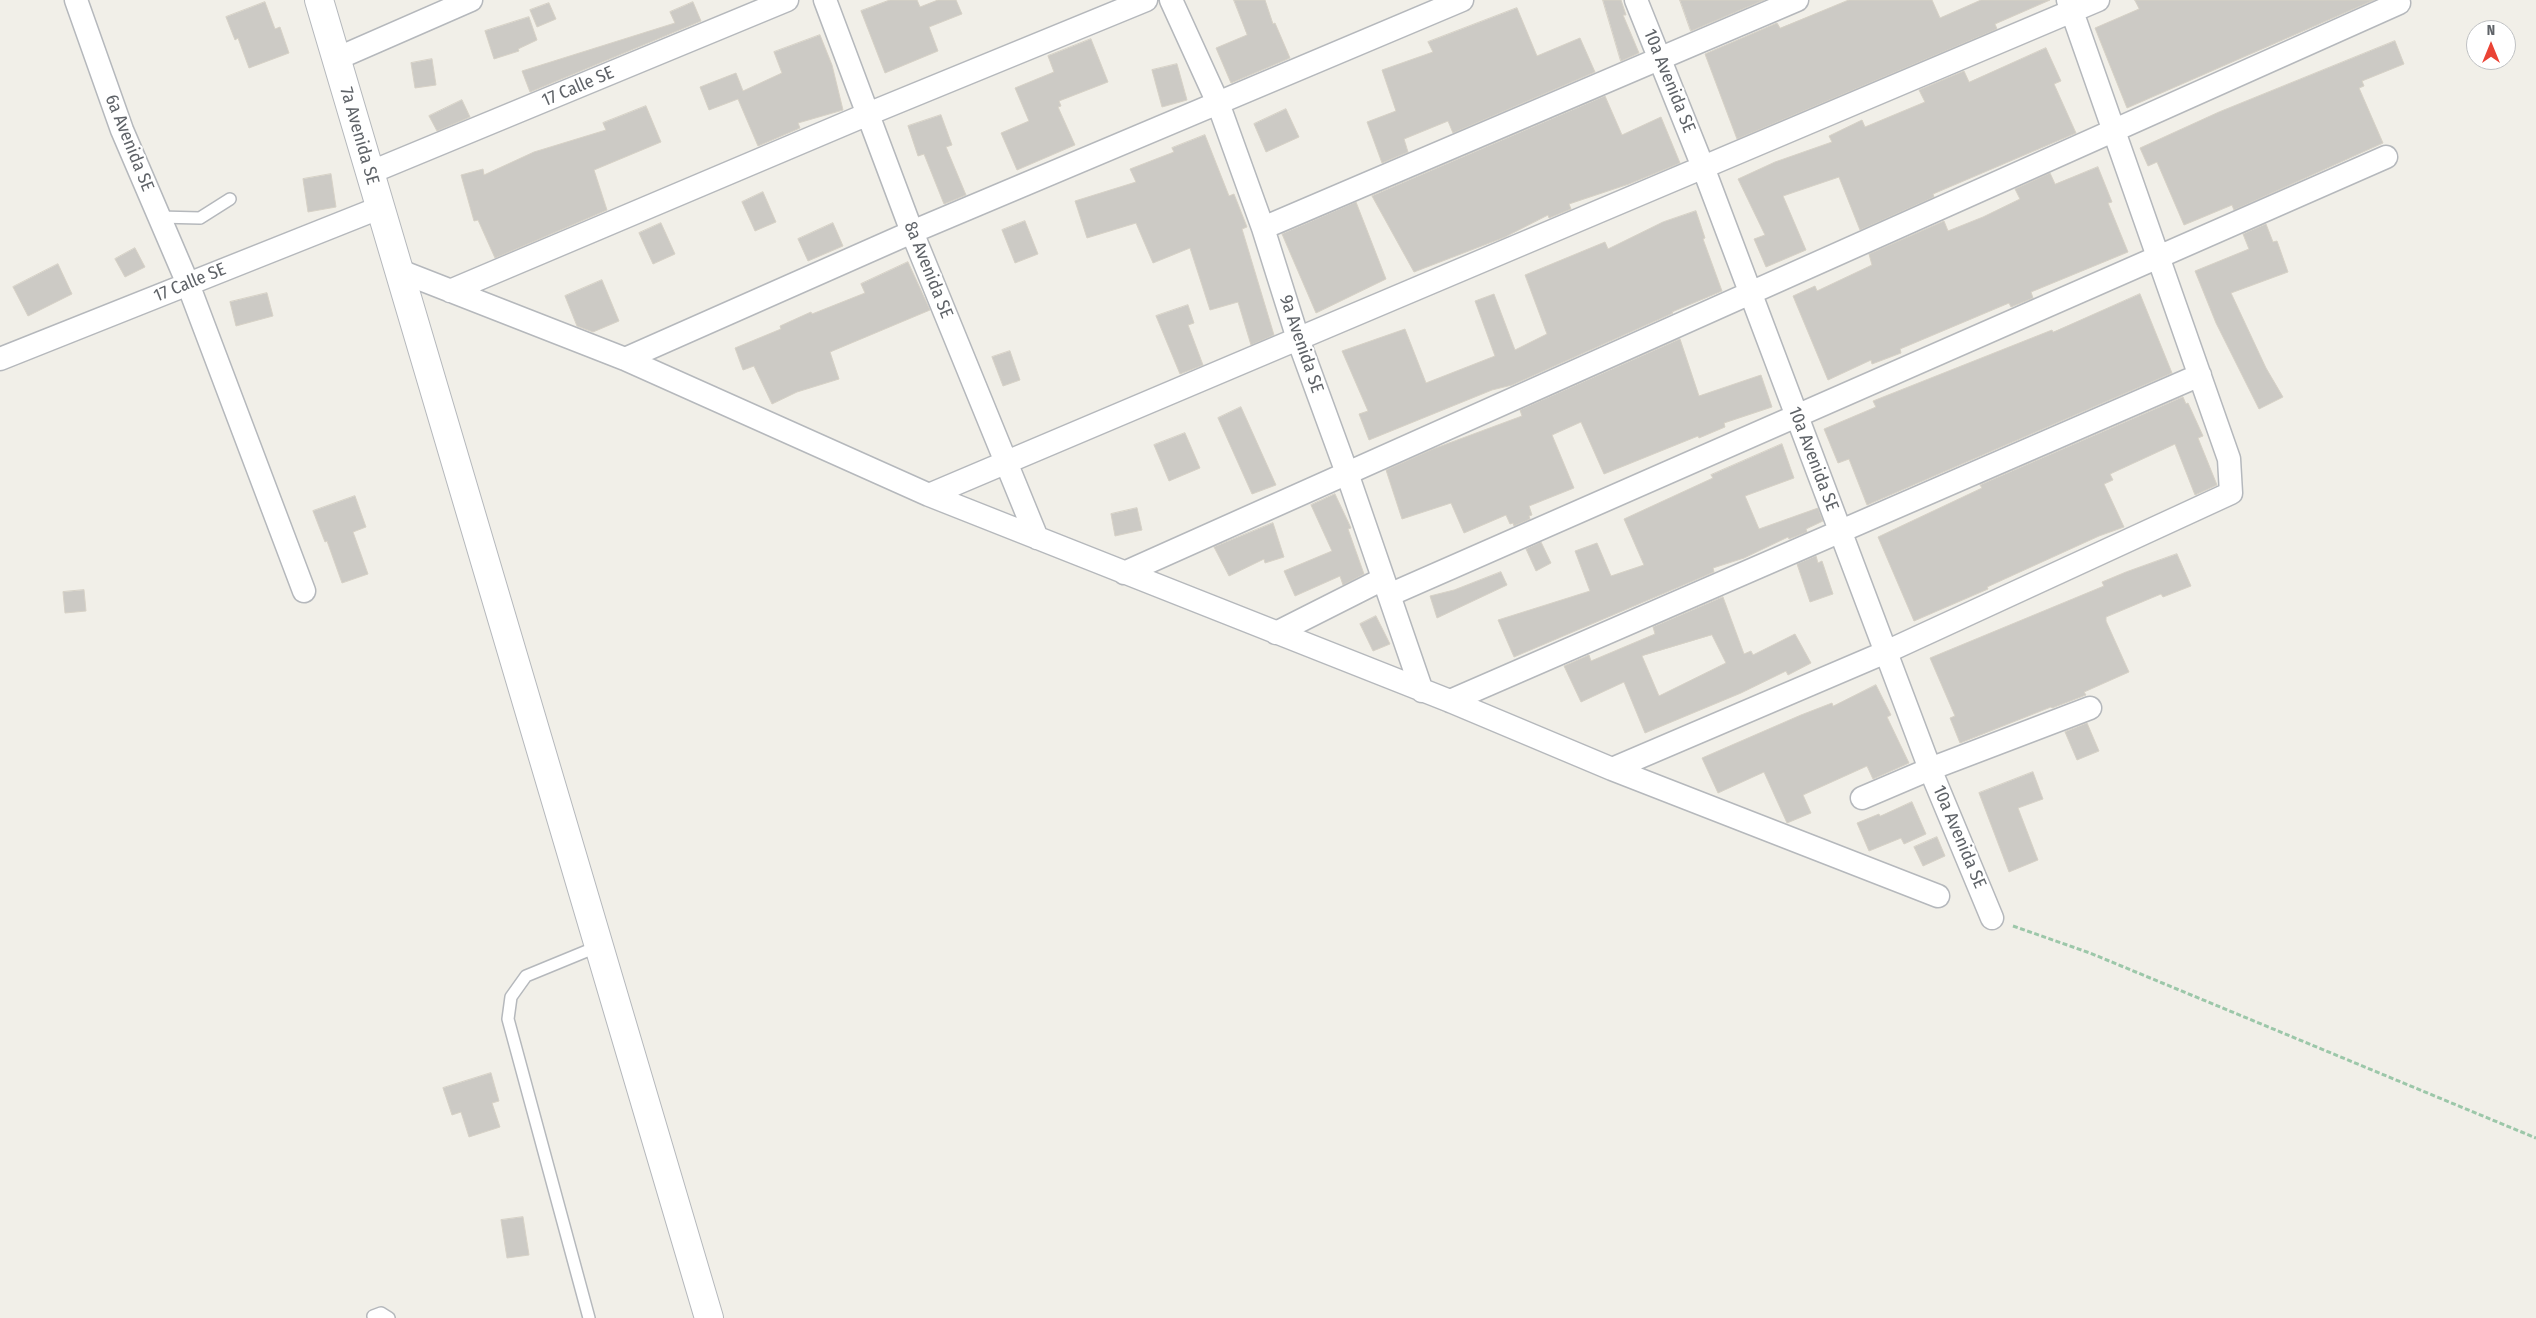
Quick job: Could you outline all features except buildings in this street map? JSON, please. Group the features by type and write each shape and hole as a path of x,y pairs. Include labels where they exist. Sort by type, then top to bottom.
{"street":[{"name":"6a Avenida SE","path":"76,0 122,130 188,284 304,591"},
{"name":"7a Avenida SE","path":"319,0 709,1318"},
{"path":"336,59 471,0"},
{"name":"17 Calle SE","path":"370,174 787,0"},
{"name":"8a Avenida SE","path":"825,0 912,232 1038,538"},
{"path":"450,291 868,114 1146,0"},
{"name":"9a Avenida SE","path":"1171,0 1218,103 1263,228 1298,339 1347,473 1422,691"},
{"path":"625,359 912,232 1462,0"},
{"name":"10a Avenida SE","path":"1636,0 1703,167 1930,769 1992,918"},
{"path":"1263,228 1797,0"},
{"path":"929,495 1703,167 2070,6 2098,0"},
{"path":"1124,572 2114,131 2398,2"},
{"path":"1612,769 1886,652 2232,493 2229,459 2070,6"},
{"path":"1276,633 1797,416 2386,157"},
{"name":"17 Calle SE","path":"0,359 379,208"},
{"path":"400,271 625,359 929,495 1450,702 1612,769 1938,896"},
{"path":"1450,702 2200,374"},
{"path":"1862,798 1930,769 2090,708"}],"lane":[{"path":"159,217 200,218 230,199"},
{"path":"589,1318 508,1019 511,997 526,976 599,946"},
{"path":"373,1316 381,1313 389,1318"}],"path":[{"path":"1992,918 2090,953 2536,1138"}]}
